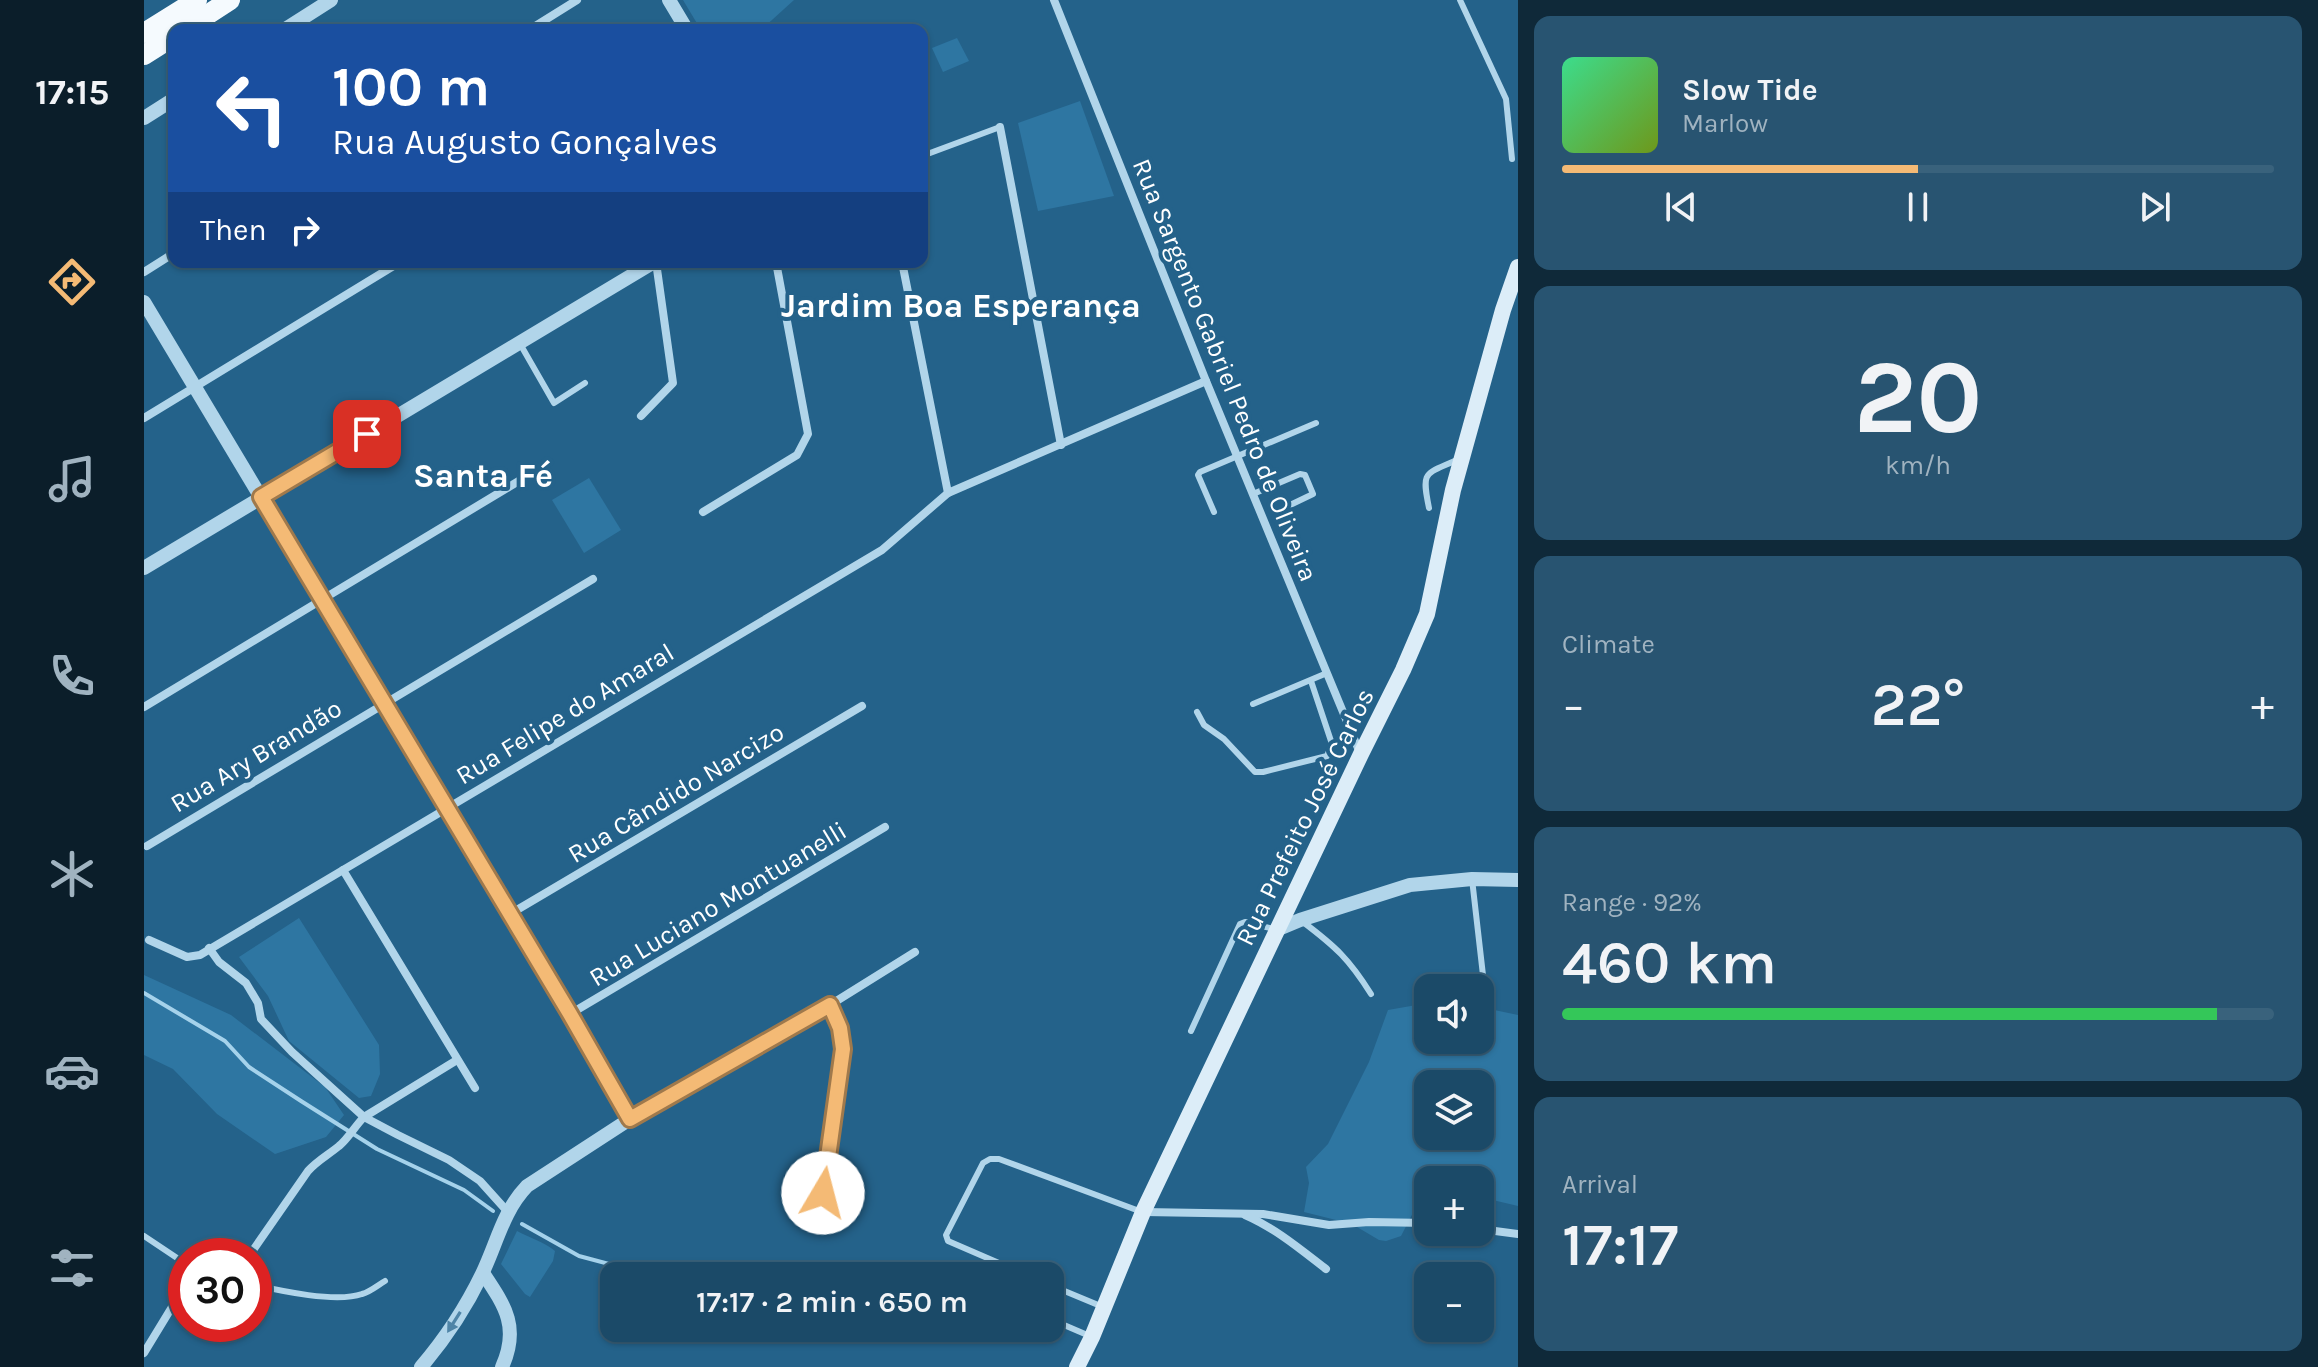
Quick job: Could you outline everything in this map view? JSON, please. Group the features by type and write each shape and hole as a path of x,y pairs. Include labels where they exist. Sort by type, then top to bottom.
{"main road":[{"path":"144,33 197,0"},
{"path":"193,24 230,0"},
{"path":"144,55 168,40"},
{"name":"Rua Prefeito José Carlos","path":"1077,1367 1143,1212 1427,614 1462,457 1518,267"}],"street":[{"path":"293,24 331,0"},
{"path":"539,24 577,0"},
{"path":"669,0 683,24"},
{"name":"Rua Sargento Gabriel Pedro de Oliveira","path":"1054,0 1206,381 1361,754"},
{"path":"144,118 168,103"},
{"path":"1000,127 1061,445"},
{"path":"144,272 168,257"},
{"path":"144,418 390,268"},
{"path":"144,568 645,268"},
{"path":"641,416 673,383 656,268"},
{"path":"703,512 797,455 808,434 777,268"},
{"path":"903,268 948,493"},
{"path":"144,302 630,1119"},
{"name":"Rua Felipe do Amaral","path":"149,940 187,957 200,955 882,550 948,493 1206,381"},
{"path":"144,707 527,476"},
{"name":"Rua Ary Brandão","path":"147,846 593,579"},
{"name":"Rua Cândido Narcizo","path":"510,914 862,706"},
{"name":"Rua Luciano Montuanelli","path":"570,1014 885,827"},
{"path":"343,870 475,1088"},
{"path":"1276,930 1410,885 1472,879 1518,880"},
{"path":"209,948 219,962 246,983 258,1003 261,1019 292,1052 364,1117 449,1160 480,1181 507,1211"},
{"path":"421,1367 439,1346 483,1273 507,1211 527,1186 630,1119 830,1005 915,952"},
{"path":"820,1221 843,1049 840,1028 830,1005"},
{"path":"261,1238 308,1171 340,1146 353,1127 364,1117 457,1060"},
{"path":"1143,1212 1240,1213 1329,1225 1414,1223"},
{"path":"1240,1213 1263,1223 1326,1269"},
{"path":"1494,1231 1518,1234"},
{"path":"483,1273 504,1305 510,1328 509,1351 502,1367"},
{"path":"144,1353 168,1314"}],"lane":[{"path":"1460,0 1506,99 1512,159"},
{"path":"928,154 1000,127"},
{"path":"519,342 554,403 585,383"},
{"path":"1214,512 1198,475 1200,472 1316,423"},
{"path":"1429,508 1425,478 1462,457"},
{"path":"1253,494 1300,474 1305,475 1313,494 1288,506"},
{"path":"1253,704 1327,673"},
{"path":"1197,712 1204,725 1224,739 1255,772 1327,756 1332,744 1311,681"},
{"path":"1472,879 1483,974"},
{"path":"1300,920 1342,953 1371,994"},
{"path":"1191,1031 1240,924 1245,922 1276,930"},
{"path":"997,1262 948,1241 946,1235 983,1163 990,1159 999,1159 1143,1212"},
{"path":"144,1236 168,1252"},
{"path":"272,1288 322,1297 362,1294 385,1281"},
{"path":"1064,1291 1103,1307"},
{"path":"1064,1325 1092,1337"}],"shaded area":[{"path":"683,0 794,0 768,24 697,24"},
{"path":"957,38 969,61 943,72 932,48"},
{"path":"1080,101 1114,196 1038,211 1018,123"},
{"path":"589,478 621,530 584,553 552,500"},
{"path":"299,918 379,1045 380,1074 371,1096 359,1098 289,1041 268,996 239,957"},
{"path":"144,975 231,1015 325,1087 344,1115 326,1137 275,1154 217,1114 173,1069 144,1055"},
{"path":"1414,1005 1414,1054 1494,1054 1494,1010 1518,1015 1518,1206 1494,1200 1494,1166 1414,1166 1414,1211 1401,1236 1379,1240 1352,1224 1304,1212 1309,1183 1306,1167 1328,1144 1369,1062 1388,1010"},
{"path":"517,1231 555,1251 553,1261 530,1297 501,1264"}],"waterway":[{"path":"144,993 225,1041 249,1067 377,1149 464,1190 493,1211"},
{"path":"522,1224 579,1256 602,1262"}],"district":[{"name":"Jardim Boa Esperança","path":"961,306"},
{"name":"Santa Fé","path":"483,476"}],"route":[{"path":"367,434 261,497 630,1119 830,1005 840,1028 843,1049 823,1193"}]}
